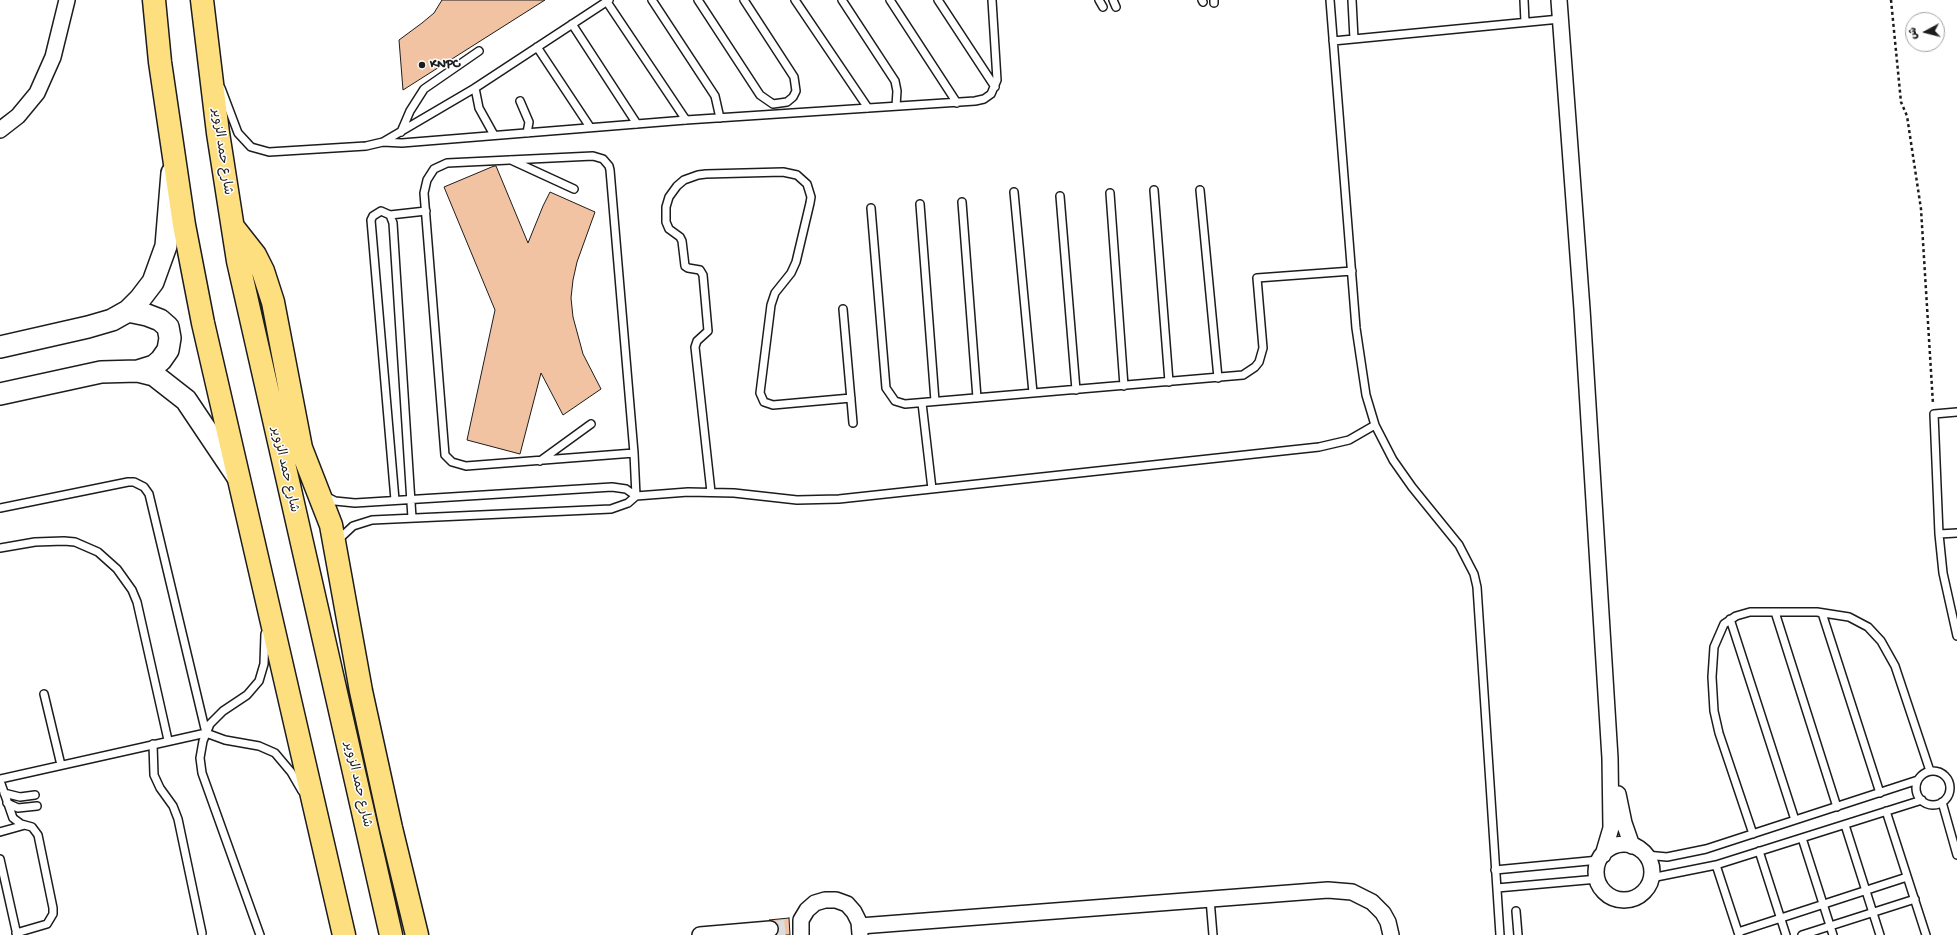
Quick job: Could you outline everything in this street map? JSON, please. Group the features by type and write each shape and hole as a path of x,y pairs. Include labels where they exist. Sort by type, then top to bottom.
{"main road":[{"path":"154,0 160,62 184,225 200,308 264,594 344,935"},
{"name":"شارع حمد الزوير","path":"202,0 232,226 252,329 391,935"},
{"path":"0,347 112,320 128,311 140,299 152,282 166,246 173,150"},
{"path":"232,226 255,255 269,287 301,448 331,525 361,691 391,828 418,932"},
{"path":"128,311 147,315 160,320 168,328 170,338 168,350 161,360 154,366 138,371"},
{"path":"0,394 101,372 138,371 154,375 186,400 237,476"}],"street":[{"path":"0,130 18,116 37,93 53,57 67,0"},
{"path":"1559,0 1582,309 1610,758 1611,828 1597,866 1598,879 1604,891 1611,896 1627,899 1636,897 1643,892 1652,878 1652,869 1646,855 1638,848 1621,844 1613,846 1601,857"},
{"path":"1610,758 1624,823 1632,846"},
{"path":"797,927 807,910 815,903 826,900 836,900 847,904 854,912 860,931 1210,899 1328,890 1352,892 1366,898 1378,907 1388,922 1391,935"},
{"path":"700,935 770,929"}],"lane":[{"path":"652,0 715,96 720,118"},
{"path":"698,0 760,95 773,104 787,102 793,97 796,91 794,77 744,0"},
{"path":"795,0 868,108"},
{"path":"842,0 895,81 897,91 896,106"},
{"path":"890,0 957,103"},
{"path":"938,0 995,88"},
{"path":"204,24 221,86 238,133 251,147 269,152 283,152 360,146 383,142 402,143 686,120 957,103 984,99 995,88 997,73 992,0"},
{"path":"1099,0 1103,7"},
{"path":"1330,0 1352,271 1366,395 1376,425 1393,460 1412,487 1459,545 1474,574 1477,587 1500,935"},
{"path":"1352,0 1354,39"},
{"path":"1524,0 1525,22"},
{"path":"383,142 475,88 608,1 686,120"},
{"path":"1333,41 1560,19"},
{"path":"572,24 637,124"},
{"path":"537,47 590,127"},
{"path":"401,132 410,111 424,89 480,52"},
{"path":"475,88 479,108 494,135"},
{"path":"520,101 528,122 527,133"},
{"path":"634,453 461,466 452,462 445,455 424,193 426,180 434,169 447,163 593,156 603,159 609,166 634,453 636,496"},
{"path":"511,160 574,189"},
{"path":"711,492 695,347 697,341 708,331 703,275 700,270 685,266 682,241 680,237 669,230 666,222 666,207 669,197 677,186 684,180 706,174 782,172 797,175 807,184 811,197 796,262 792,273 775,293 771,306 760,393 764,402 773,405 851,398"},
{"path":"1154,190 1169,382"},
{"path":"1200,190 1218,378"},
{"path":"1014,192 1033,393"},
{"path":"1110,193 1124,386"},
{"path":"1060,196 1076,390"},
{"path":"962,202 977,398"},
{"path":"920,204 935,401"},
{"path":"871,208 886,388 891,397 900,403 922,403 1236,376 1249,372 1255,367 1262,355 1263,348 1257,278 1352,271"},
{"path":"395,500 372,220 377,212 386,212 390,215 426,211"},
{"path":"390,215 393,224 412,518"},
{"path":"843,309 853,424"},
{"path":"922,403 932,489"},
{"path":"1957,412 1934,414 1938,534 1943,573 1957,636"},
{"path":"540,461 592,424"},
{"path":"320,494 345,503 612,487 626,489 636,496 711,492 818,500 1319,447 1349,440 1376,425"},
{"path":"0,508 128,482 134,482 144,487 149,494 206,733"},
{"path":"335,544 345,532 362,522 412,518 611,509 628,503 636,496"},
{"path":"1938,534 1957,532"},
{"path":"0,548 50,540 75,542 98,552 117,569 132,590 137,602 168,740"},
{"path":"260,935 202,773 201,750 210,724 216,717 247,695 259,681 266,650 264,594"},
{"path":"1753,834 1719,733 1714,711 1712,678 1714,647 1721,629 1730,619 1750,612 1822,613 1839,614 1859,621 1868,627 1881,641 1895,666 1930,772"},
{"path":"1775,612 1837,807"},
{"path":"1822,613 1880,793"},
{"path":"1730,619 1795,820"},
{"path":"44,694 61,765"},
{"path":"0,859 17,934 43,926 50,920 53,914 38,835 32,827 16,822 13,818 0,780 168,740 206,733 225,740 259,746 275,753 299,784 320,835"},
{"path":"154,744 154,775 160,788 176,812 202,933"},
{"path":"1930,772 1939,772 1944,775 1948,781 1949,793 1942,802 1930,805 1922,800 1916,792 1918,780 1922,775 1930,772"},
{"path":"1646,855 1667,857 1706,850 1918,780"},
{"path":"4,793 20,797 35,795"},
{"path":"1652,878 1716,865 1922,800"},
{"path":"1942,802 1957,855"},
{"path":"7,803 18,808 37,806"},
{"path":"1886,811 1926,935"},
{"path":"0,832 25,825"},
{"path":"1845,825 1880,935"},
{"path":"1802,838 1833,935"},
{"path":"1759,851 1786,935"},
{"path":"1495,870 1601,857"},
{"path":"1716,865 1739,934 1781,918 1908,878"},
{"path":"1496,888 1598,879"},
{"path":"1210,899 1213,935"},
{"path":"1802,935 1915,899"},
{"path":"1516,911 1518,935"}],"path":[{"path":"1891,0 1901,102 1907,116 1921,208 1934,414"}],"building":[{"name":"KNPC","path":"442,0 545,0 403,90 399,40 434,13"},
{"path":"496,166 528,243 550,192 595,212 577,262 571,298 573,317 583,354 601,389 563,415 541,373 520,454 467,440 495,310 444,187"},
{"path":"789,918 790,935 776,935 779,929 778,924 769,920"}],"tunnel":[{"path":"770,929 789,927"}],"place":[{"name":"KNPC","path":"422,65"}]}
